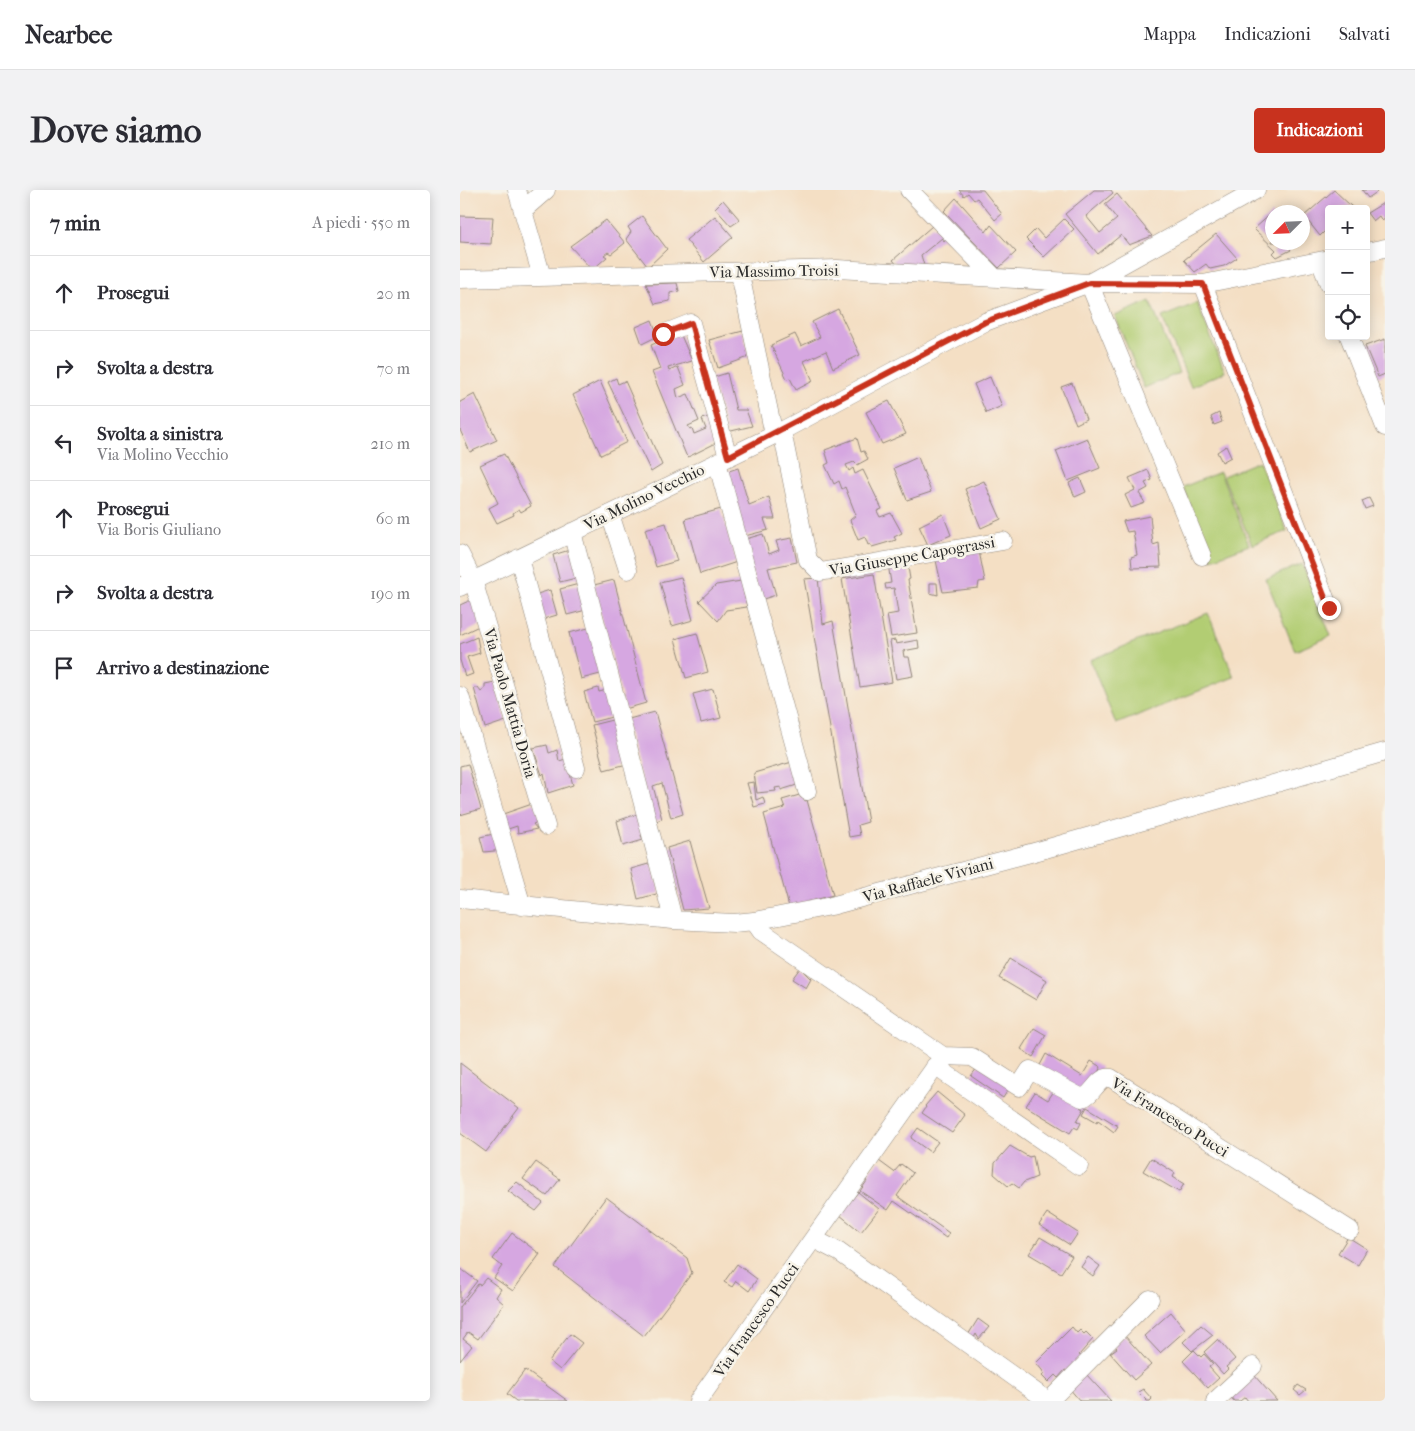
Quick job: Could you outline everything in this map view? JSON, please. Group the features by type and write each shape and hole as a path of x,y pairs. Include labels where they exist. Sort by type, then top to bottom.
{"street":[{"path":"517,190 542,277"},
{"path":"523,210 546,190"},
{"path":"909,190 993,276"},
{"name":"Via Molino Vecchio","path":"467,584 778,433 985,322 1089,283 1256,190"},
{"path":"1370,251 1385,248"},
{"name":"Via Massimo Troisi","path":"460,279 837,269 993,276 1089,283 1203,284 1324,260"},
{"path":"741,279 778,433"},
{"path":"1089,283 1202,556"},
{"path":"1203,284 1329,608"},
{"path":"663,334 691,323 722,460 807,792"},
{"path":"1351,340 1385,426"},
{"name":"Via Giuseppe Capograssi","path":"778,433 808,560 820,572 1003,541"},
{"path":"610,514 628,570"},
{"path":"572,532 670,911"},
{"name":"Via Paolo Mattia Doria","path":"460,554 467,584 546,826"},
{"path":"519,558 576,768"},
{"path":"460,696 522,906"},
{"name":"Via Raffaele Viviani","path":"460,899 673,920 734,923 754,921 831,906 1038,851 1385,752"},
{"path":"754,921 761,931 1079,1166"},
{"name":"Via Francesco Pucci","path":"698,1401 939,1061 972,1057 1019,1087 1030,1070 1082,1098 1087,1097 1100,1081 1106,1077 1111,1078 1350,1230"},
{"path":"814,1239 839,1252 1048,1401 1150,1298"},
{"path":"1215,1401 1253,1366"}],"green space":[{"path":"1150,301 1179,373 1144,388 1115,316"},
{"path":"1197,303 1225,372 1191,387 1162,317"},
{"path":"1259,461 1287,531 1252,545 1223,476"},
{"path":"1220,472 1249,545 1212,559 1183,487"},
{"path":"1302,564 1331,636 1295,651 1266,579"},
{"path":"1208,613 1234,677 1116,724 1090,660"}],"building":[{"path":"959,190 983,190 1002,214 995,220 977,198 974,200 968,193 964,196"},
{"path":"1094,190 1111,190 1113,193 1086,216 1100,233 1117,219 1105,204 1117,194 1152,236 1129,245 1121,235 1098,254 1065,214"},
{"path":"1334,190 1350,205 1325,205 1325,231 1320,236 1310,224 1310,211"},
{"path":"1362,190 1375,190 1377,192 1368,198"},
{"path":"956,198 986,232 991,225 1016,252 999,268 944,211"},
{"path":"723,200 740,220 731,226 715,208"},
{"path":"1385,202 1385,217 1382,221 1379,216 1373,221 1370,217 1370,211"},
{"path":"460,216 493,217 491,244 460,242"},
{"path":"642,216 667,249 648,267 626,239 631,232 628,227"},
{"path":"715,216 733,237 704,262 686,240"},
{"path":"1064,219 1074,229 1044,257 1026,239 1036,229 1044,238"},
{"path":"1265,219 1265,240 1254,229"},
{"path":"606,220 625,243 611,254 608,252 604,255 607,257 592,270 570,246"},
{"path":"932,226 950,237 944,241 942,238 921,255 925,269 898,266 893,260"},
{"path":"1216,234 1237,258 1224,266 1210,269 1206,264 1195,272 1184,260"},
{"path":"1276,250 1291,250 1277,257 1273,253"},
{"path":"677,283 679,291 670,293 670,301 655,304 646,284"},
{"path":"838,309 860,355 833,368 826,351 804,361 813,381 796,390 790,378 787,379 771,345 795,334 801,346 820,337 812,322"},
{"path":"652,320 658,336 642,344 636,327"},
{"path":"743,331 749,357 718,368 709,340"},
{"path":"680,333 692,361 668,368 669,371 678,367 685,385 676,389 678,398 688,394 699,421 688,426 690,429 692,428 694,434 706,429 702,419 710,416 720,441 688,457 652,372 660,369 651,345"},
{"path":"1385,339 1385,374 1378,377 1365,346"},
{"path":"727,373 736,410 746,410 752,426 727,432 711,378"},
{"path":"990,377 1002,406 986,413 974,384"},
{"path":"616,378 618,384 625,381 662,465 651,472 608,382"},
{"path":"600,381 627,442 601,455 573,395"},
{"path":"1072,383 1086,419 1076,424 1061,387"},
{"path":"475,394 497,440 470,452 460,430 460,402"},
{"path":"889,401 906,434 882,444 866,412"},
{"path":"1219,413 1222,422 1214,425 1211,417"},
{"path":"857,438 861,452 864,451 868,459 857,465 854,462 846,465 849,471 853,468 855,474 863,470 882,509 877,511 880,517 891,513 902,533 894,537 896,540 872,547 870,544 868,545 865,537 858,540 850,520 856,515 845,487 842,489 839,481 834,484 825,465 829,463 825,450"},
{"path":"1087,438 1100,468 1068,481 1056,451"},
{"path":"1226,446 1231,457 1222,462 1217,452"},
{"path":"504,454 531,506 521,512 519,509 513,513 514,515 497,523 489,508 498,503 480,465"},
{"path":"918,457 931,492 907,500 894,468"},
{"path":"738,468 749,505 769,497 775,519 764,519 768,530 741,537 726,472"},
{"path":"1148,470 1152,480 1145,483 1148,488 1139,493 1145,503 1131,508 1125,495 1135,490 1129,478"},
{"path":"1080,478 1086,492 1075,497 1069,483"},
{"path":"984,481 1001,519 981,528 965,489"},
{"path":"1369,498 1373,506 1365,509 1362,501"},
{"path":"721,509 737,562 700,574 685,519"},
{"path":"943,514 951,535 928,545 919,526"},
{"path":"1150,516 1153,545 1159,543 1161,567 1132,568 1131,557 1137,555 1133,531 1127,532 1123,521"},
{"path":"666,523 677,561 656,567 645,529"},
{"path":"763,534 769,554 779,550 776,541 792,538 797,562 768,568 776,595 760,600 742,540"},
{"path":"573,549 580,577 560,582 553,555"},
{"path":"979,551 985,581 979,582 978,588 943,592 935,556"},
{"path":"907,561 910,579 908,580 917,633 891,637 887,615 898,613 894,588 886,589 885,584 891,583 888,564"},
{"path":"874,574 892,682 860,687 842,579"},
{"path":"681,577 693,620 672,626 660,582"},
{"path":"818,578 823,624 833,621 868,822 858,825 860,835 849,837 804,579"},
{"path":"614,580 646,703 625,709 594,585"},
{"path":"741,581 747,607 726,610 718,621 699,601 716,585"},
{"path":"930,583 937,583 938,595 930,593"},
{"path":"579,584 586,610 567,615 560,589"},
{"path":"550,590 557,615 540,620 534,595"},
{"path":"473,599 481,625 460,635 460,605"},
{"path":"592,627 604,673 581,679 569,633"},
{"path":"697,633 708,672 686,678 675,639"},
{"path":"477,637 480,653 467,657 473,674 465,677 460,660 460,644"},
{"path":"895,640 896,644 918,640 919,648 903,651 904,657 909,657 913,676 896,679 890,641"},
{"path":"495,682 506,721 485,728 474,688 478,688 481,692 485,689 485,684"},
{"path":"598,688 599,692 607,690 612,717 592,722 584,692"},
{"path":"713,689 721,718 701,723 693,694"},
{"path":"655,712 683,814 671,818 662,783 653,786 662,819 653,822 625,720"},
{"path":"616,719 627,764 604,770 592,725"},
{"path":"547,745 549,753 557,750 559,761 566,759 573,785 548,793 544,773 542,775 533,748"},
{"path":"792,762 800,784 781,790 781,787 775,788 776,791 757,793 754,773"},
{"path":"468,764 481,809 460,815 460,766"},
{"path":"754,782 756,800 763,797 765,804 754,807 747,783"},
{"path":"803,794 805,801 807,800 833,895 789,907 764,814 785,808 782,800"},
{"path":"535,803 540,821 533,824 537,829 518,833 517,826 508,829 503,814"},
{"path":"640,813 645,834 641,835 643,840 623,846 617,821"},
{"path":"498,833 504,850 484,852 480,837"},
{"path":"690,841 709,908 683,910 667,848"},
{"path":"652,863 660,893 638,899 631,869"},
{"path":"1011,958 1047,980 1036,1000 999,978"},
{"path":"800,968 811,979 806,988 792,979"},
{"path":"1034,1028 1046,1035 1033,1057 1021,1049"},
{"path":"1046,1054 1082,1076 1091,1061 1101,1067 1085,1094 1039,1067"},
{"path":"460,1063 519,1108 486,1152 460,1133"},
{"path":"980,1064 1011,1085 1003,1098 971,1076"},
{"path":"1054,1091 1084,1109 1077,1121 1081,1123 1078,1129 1074,1127 1070,1133 1026,1106 1035,1092 1048,1100"},
{"path":"937,1092 965,1115 952,1133 922,1113 925,1106"},
{"path":"1087,1107 1118,1126 1114,1132 1098,1120 1097,1122 1083,1114"},
{"path":"918,1128 938,1142 930,1152 911,1138"},
{"path":"1010,1146 1029,1157 1033,1156 1037,1177 1024,1182 1019,1188 1012,1183 1008,1186 994,1174 995,1163"},
{"path":"1151,1158 1175,1173 1173,1177 1184,1184 1179,1192 1143,1171"},
{"path":"879,1161 894,1172 901,1164 913,1173 897,1196 949,1233 946,1238 894,1201 888,1210 860,1191 867,1181 864,1179"},
{"path":"536,1162 560,1179 547,1196 523,1179"},
{"path":"517,1182 543,1203 536,1211 508,1191"},
{"path":"858,1192 879,1209 861,1232 840,1215"},
{"path":"606,1197 687,1258 692,1273 644,1336 555,1267"},
{"path":"1047,1213 1078,1233 1070,1245 1039,1225"},
{"path":"512,1233 540,1254 513,1291 494,1278 502,1266 493,1259"},
{"path":"1040,1237 1072,1256 1061,1273 1029,1254"},
{"path":"1348,1237 1367,1249 1358,1265 1338,1253"},
{"path":"1088,1257 1100,1266 1093,1276 1081,1267"},
{"path":"737,1264 757,1279 749,1291 736,1281 732,1287 724,1282"},
{"path":"460,1268 477,1281 460,1303"},
{"path":"486,1278 501,1289 496,1297 504,1304 478,1339 468,1332 463,1339 472,1346 460,1361 460,1307 478,1284 480,1285"},
{"path":"1171,1312 1186,1330 1160,1353 1144,1336"},
{"path":"978,1319 989,1327 979,1339 976,1334 973,1340 968,1335"},
{"path":"1201,1325 1213,1335 1192,1351 1183,1342"},
{"path":"1072,1327 1077,1333 1080,1330 1084,1334 1086,1332 1093,1339 1079,1355 1082,1357 1058,1378 1055,1375 1048,1382 1042,1376 1044,1374 1036,1363"},
{"path":"570,1334 582,1343 560,1370 549,1361"},
{"path":"1124,1335 1151,1365 1134,1380 1110,1353 1117,1348 1114,1345"},
{"path":"1218,1339 1235,1359 1226,1367 1228,1369 1223,1374 1204,1352"},
{"path":"1194,1350 1201,1357 1204,1354 1213,1364 1209,1367 1219,1378 1208,1388 1183,1361"},
{"path":"525,1370 568,1401 516,1401 507,1394"},
{"path":"1085,1373 1111,1401 1080,1401 1069,1388"},
{"path":"1253,1374 1277,1401 1248,1401 1245,1397 1240,1401 1234,1401 1229,1395"},
{"path":"1298,1385 1306,1390 1300,1395 1294,1390"},
{"path":"1143,1389 1152,1399 1150,1401 1147,1401 1138,1392"}],"route":[{"path":"663,334 691,323 728,457 774,435 985,322 1089,283 1203,284 1329,608"}]}
